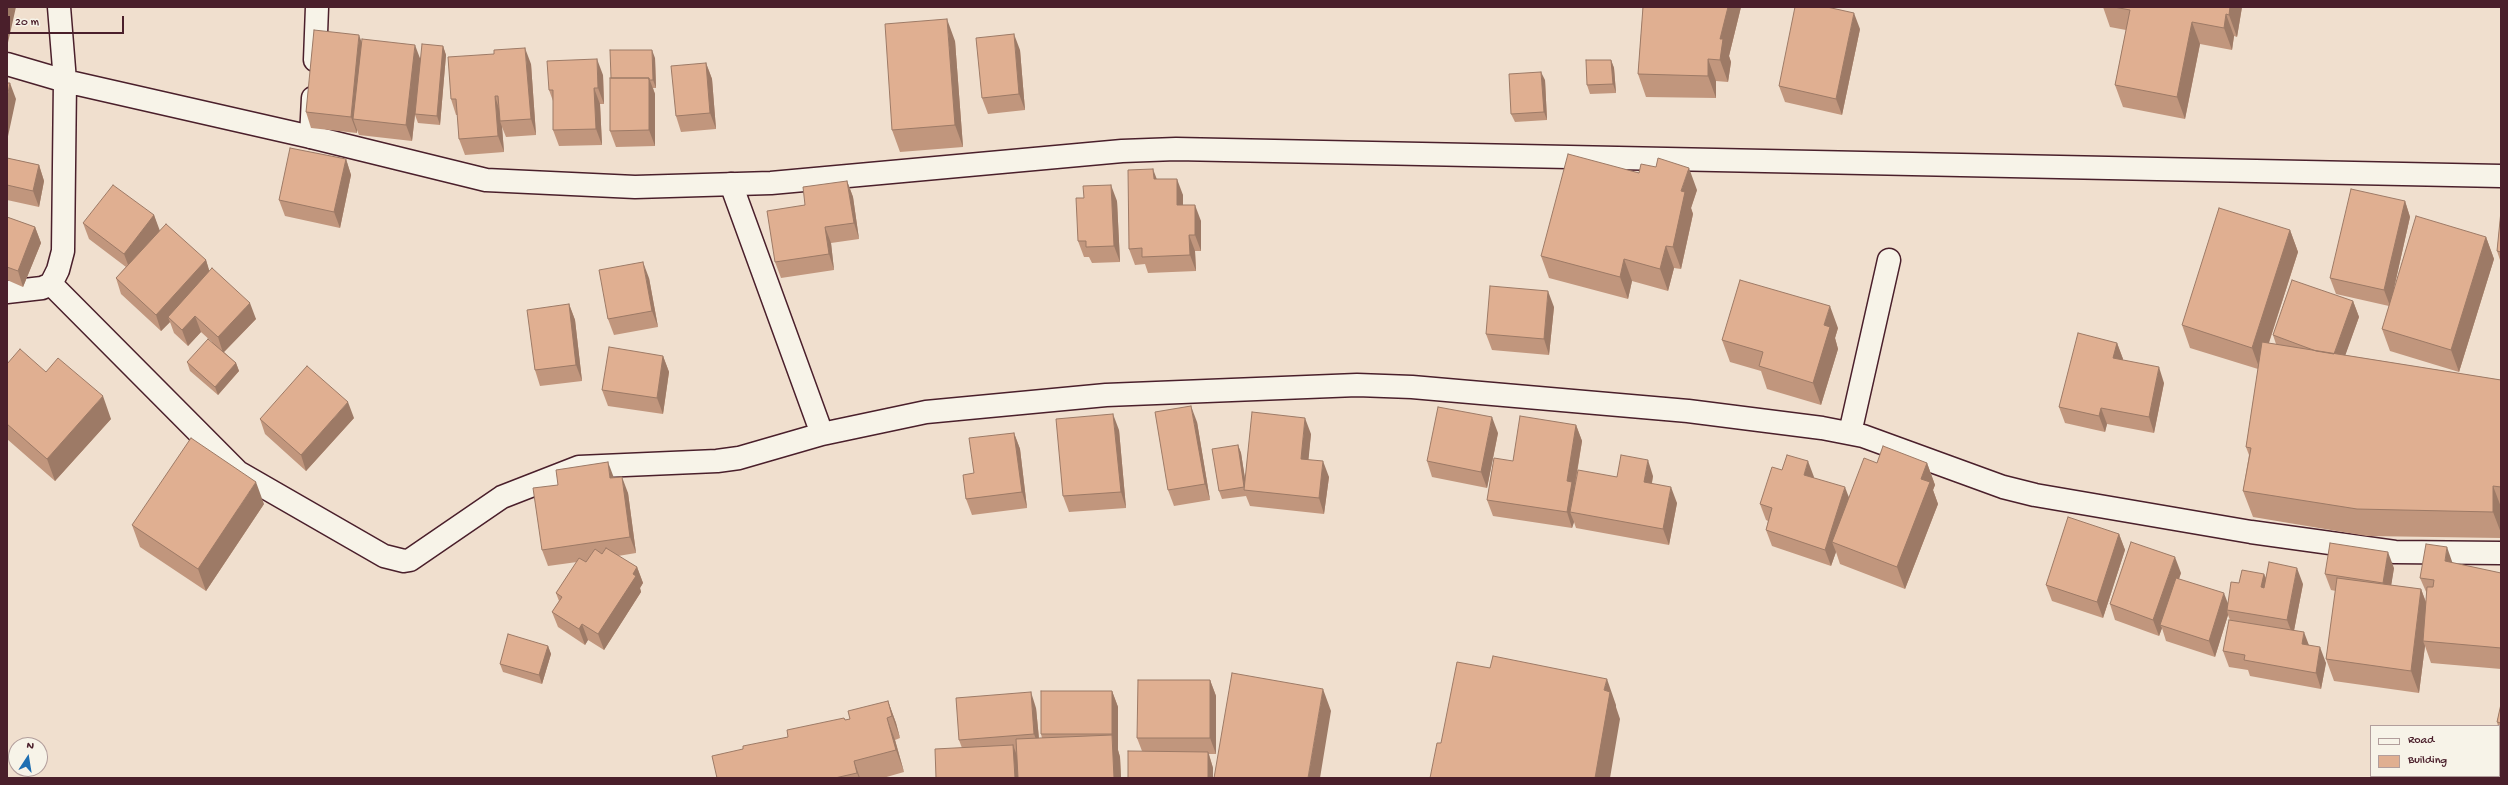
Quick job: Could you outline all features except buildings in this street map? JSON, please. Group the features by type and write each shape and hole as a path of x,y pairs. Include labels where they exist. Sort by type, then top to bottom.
{"street":[{"path":"7,292 42,288 51,284 58,270 63,251 64,81 59,7"},
{"path":"311,137 318,7"},
{"path":"7,64 64,81 311,137 486,180 636,187 771,183 1114,152 1176,149 2501,176"},
{"path":"731,184 822,434"},
{"path":"1850,433 1889,260"},
{"path":"51,284 238,472 393,559 410,560 502,496 579,467 717,461 738,458 822,434 926,412 1106,394 1357,385 1412,387 1688,411 1850,433 1889,444 2003,487 2035,494 2251,532 2388,551 2501,553"}]}
